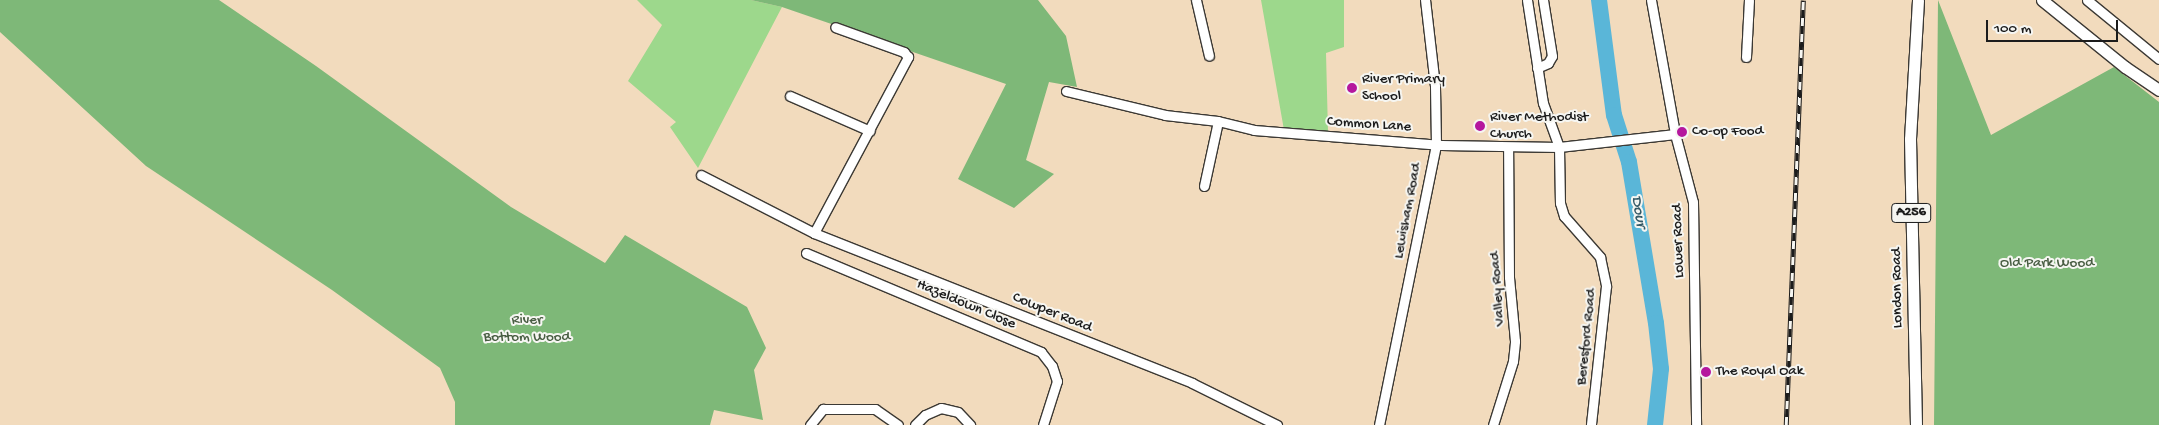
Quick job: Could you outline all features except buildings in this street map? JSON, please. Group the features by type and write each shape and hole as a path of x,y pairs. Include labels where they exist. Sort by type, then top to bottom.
{"main road":[{"name":"London Road","path":"1916,425 1910,146 1918,0"},
{"path":"2042,0 2125,67 2159,90"}],"street":[{"path":"1196,0 1208,56"},
{"name":"Lewisham Road","path":"1380,425 1436,144 1435,86 1425,0"},
{"name":"Beresford Road","path":"1527,0 1543,103 1559,148 1560,203 1564,216 1600,257 1606,286 1591,425"},
{"path":"1537,68 1548,63 1552,56 1543,0"},
{"name":"Lower Road","path":"1651,0 1675,134 1693,202 1696,425"},
{"path":"1746,57 1749,0"},
{"path":"2087,0 2159,59"},
{"path":"814,233 907,61 907,54 835,27"},
{"name":"Common Lane","path":"1066,91 1166,115 1218,121 1254,130 1294,134 1508,148 1559,148 1675,134"},
{"path":"790,96 870,131"},
{"path":"1204,186 1218,121"},
{"name":"Valley Road","path":"1493,425 1513,362 1515,341 1509,277 1508,148"},
{"name":"Cowper Road","path":"701,175 814,233 1192,383 1277,425"},
{"name":"Hazeldown Close","path":"806,253 1041,352 1052,366 1057,381 1043,425"},
{"path":"810,425 823,409 866,408 875,408 898,425"},
{"path":"915,425 925,415 941,408 958,412 970,425"}],"green space":[{"name":"River Bottom Wood","path":"0,0 219,0 316,66 511,207 605,263 625,235 747,307 766,348 754,370 763,420 714,410 710,425 455,425 455,402 440,368 332,290 146,166 0,32"},
{"path":"637,0 751,0 782,7 698,168 670,127 676,122 628,81 662,25"},
{"path":"751,0 1038,0 1066,36 1077,87 1049,82 1026,160 1054,174 1014,208 958,179 1006,84 782,7"},
{"path":"1261,0 1344,0 1344,47 1326,53 1328,132 1284,130"},
{"name":"Old Park Wood","path":"1938,0 1991,135 2114,67 2159,102 2159,425 1934,425"}],"waterway":[{"name":"Dour","path":"1599,0 1614,115 1629,162 1656,323 1661,369 1655,425"}],"railway":[{"path":"1786,425 1803,0"}],"place":[{"name":"River Primary School","path":"1352,88"},
{"name":"River Methodist Church","path":"1480,126"},
{"name":"Co-op Food","path":"1682,132"},
{"name":"The Royal Oak","path":"1706,372"}]}
